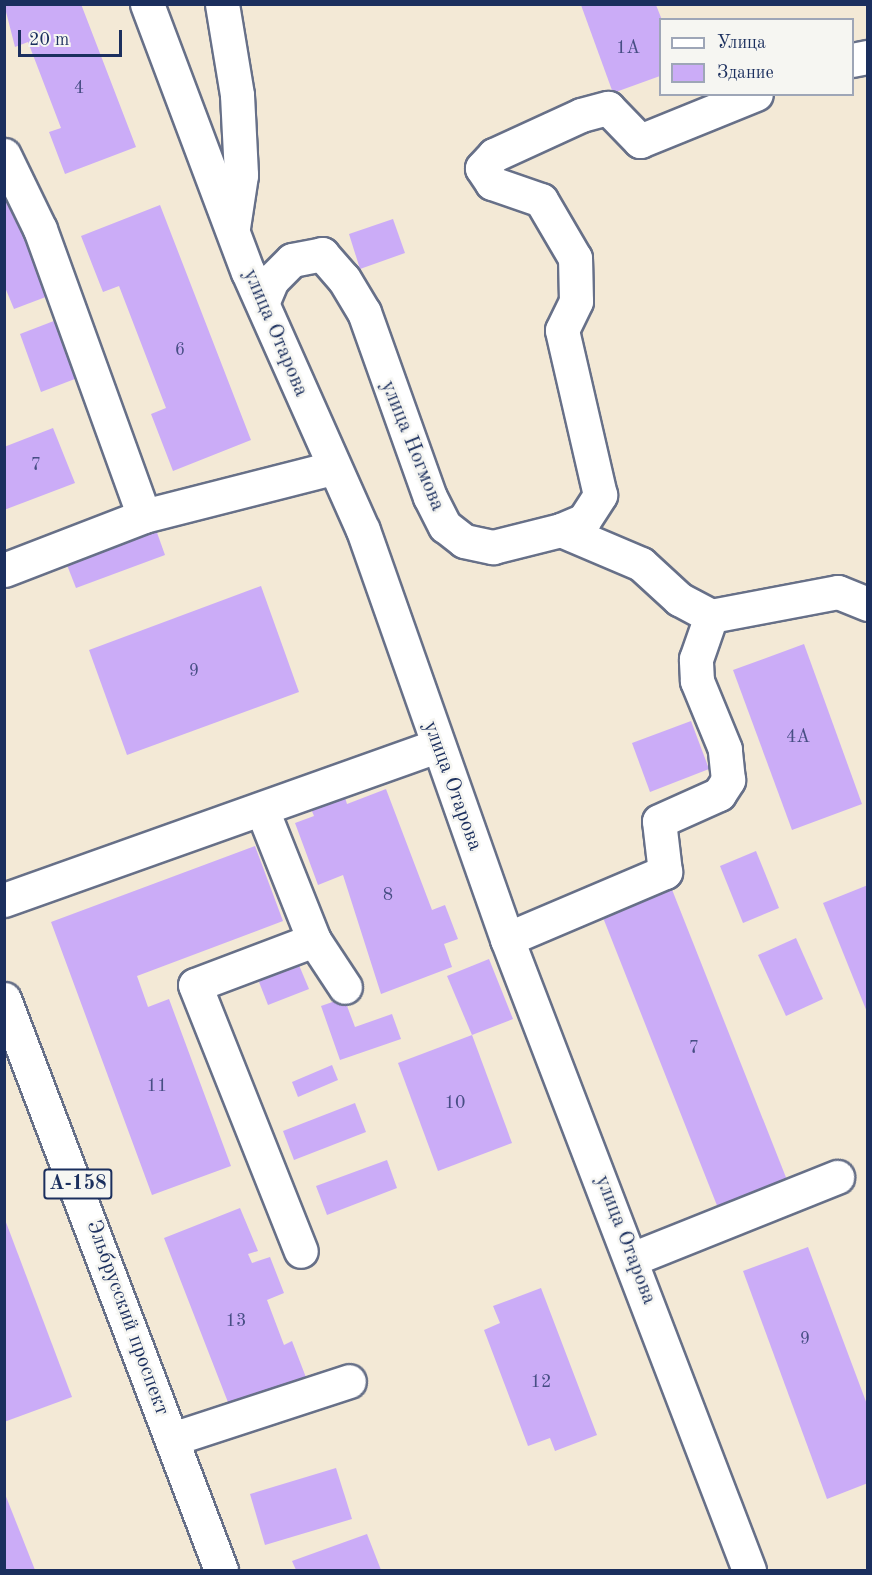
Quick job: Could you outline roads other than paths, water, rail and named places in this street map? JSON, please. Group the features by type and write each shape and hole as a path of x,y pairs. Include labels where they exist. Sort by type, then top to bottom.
{"street":[{"name":"улица Отарова","path":"147,4 232,229 333,468 363,530 437,746 507,939 632,1259 749,1570"},
{"path":"222,4 237,95 241,175 232,229"},
{"path":"561,530 584,520 600,495 562,330 576,301 575,258 541,200 492,183 482,168 494,154 581,115 608,108 640,141 751,96"},
{"path":"4,155 40,229 144,516"},
{"name":"улица Ногмова","path":"263,301 272,280 292,260 322,254 364,312 386,383 445,526 464,541 493,547 561,530"},
{"path":"4,570 144,516 333,468"},
{"path":"561,530 641,564 679,599 711,616 838,592 867,604"},
{"path":"507,939 665,872 659,820 719,794 728,780 725,749 696,681 696,659 711,616"},
{"path":"4,900 263,812 437,746"},
{"path":"263,812 314,940 345,987"},
{"path":"301,1251 195,985 314,940"},
{"name":"Эльбрусский проспект","path":"4,999 220,1570"},
{"path":"632,1259 837,1177"},
{"path":"172,1439 349,1380"}]}
